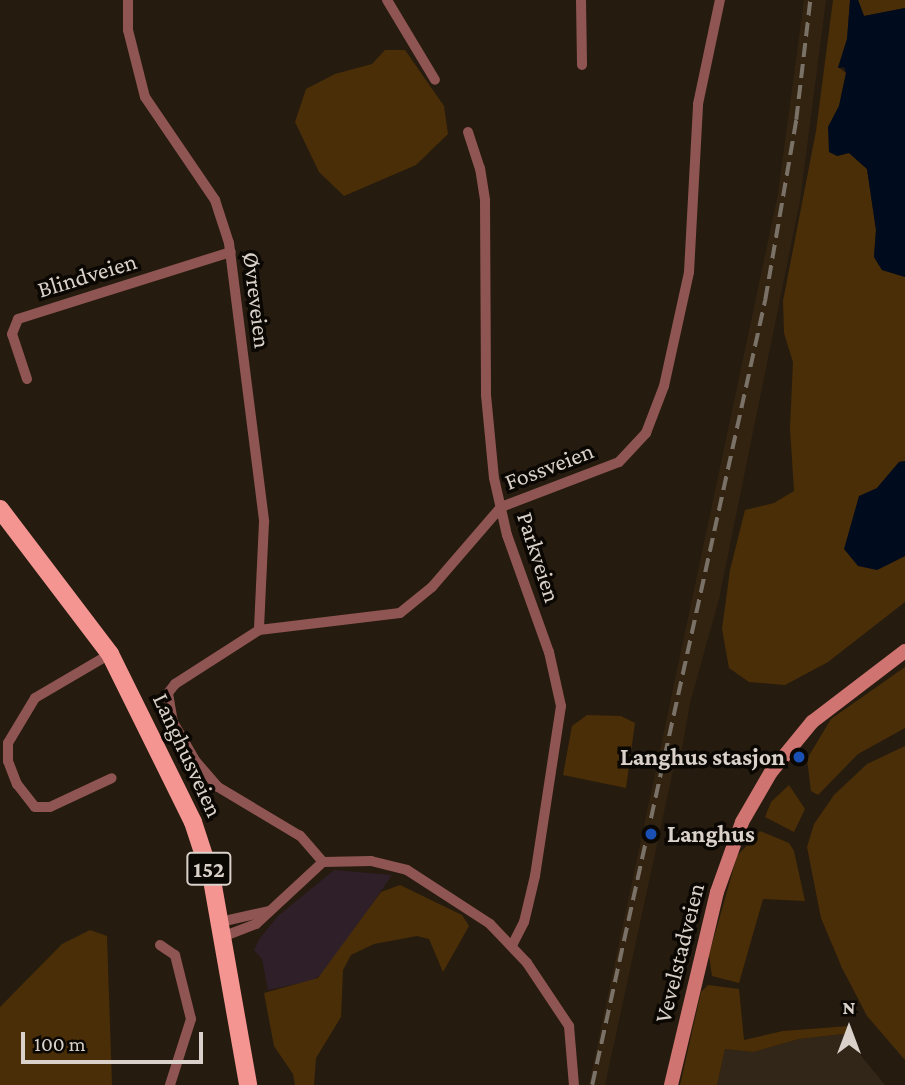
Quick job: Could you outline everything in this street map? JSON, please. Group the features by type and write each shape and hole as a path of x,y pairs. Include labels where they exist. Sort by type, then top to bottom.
{"main road":[{"name":"Langhusveien","path":"0,509 110,654 193,822 221,930 247,1059 248,1085"},
{"name":"Vevelstadveien","path":"671,1085 717,892 742,822 759,790 812,722 905,651"},
{"name":"Langhusveien","path":"247,1059 260,1085"}],"street":[{"name":"Øvreveien","path":"128,0 128,30 145,97 215,200 231,253 264,522 259,631"},
{"path":"387,0 435,80"},
{"path":"581,0 582,65"},
{"name":"Fossveien","path":"323,862 300,836 218,787 196,762 173,722 167,697 175,684 259,631 400,613 432,587 501,507 619,462 646,432 657,412 689,272 698,104 720,0"},
{"name":"Parkveien","path":"468,132 480,168 485,201 486,395 501,507 549,652 561,713 535,876 524,922 512,946"},
{"name":"Blindveien","path":"27,379 12,334 18,319 231,253"},
{"path":"110,654 35,698 8,743 8,761 17,784 35,807 50,807 112,778"},
{"path":"221,930 269,911 323,862 381,862 407,870 477,914 512,946 569,1026 573,1085"},
{"path":"160,945 175,955 191,1019 170,1085"}],"shaded area":[{"path":"804,0 826,0 800,201 719,599 690,703 679,766 674,766 605,1085 589,1085 778,194"},
{"path":"833,0 850,0 847,39 838,67 846,73 839,106 828,127 837,156 849,153 867,169 876,230 874,257 882,270 905,277 905,461 899,462 877,488 877,570 905,556 905,602 828,662 785,685 749,682 729,668 722,629 730,570 745,510 774,503 794,491 790,428 793,362 784,333 783,301 816,131"},
{"path":"858,0 905,0 905,8 864,16"},
{"path":"385,50 405,50 444,106 448,134 416,165 344,196 319,172 295,122 306,89 335,74 372,64"},
{"path":"905,667 905,728 858,754 818,795 811,791 807,759 831,719"},
{"path":"587,715 621,716 635,723 626,788 563,775 572,726"},
{"path":"905,746 905,1060 867,1016 842,968 821,918 807,847 814,824 834,795 867,764"},
{"path":"789,785 805,809 794,832 765,817 771,802"},
{"path":"760,831 789,843 794,851 805,901 763,899 739,983 712,976 709,955 737,856"},
{"path":"334,870 392,875 325,972 311,981 268,990 262,959 254,950 260,938 278,916"},
{"path":"400,885 462,915 469,926 443,972 429,939 417,936 374,944 351,955 343,970 341,1017 316,1058 314,1085 295,1085 293,1074 274,1046 264,993 318,978 381,892"},
{"path":"90,930 107,936 112,1085 0,1085 0,1007 62,944"},
{"path":"708,985 739,989 744,1040 783,1031 849,1026 852,1033 799,1039 753,1052 725,1049 717,1085 680,1085 701,992"},
{"path":"852,1033 858,1052 885,1085 717,1085 725,1049 753,1052 799,1039"}],"water":[{"path":"850,0 858,0 864,16 905,8 905,277 882,270 874,257 876,230 867,169 849,153 837,156 829,152 828,127 839,106 846,73 844,67 838,68 847,39"},
{"path":"905,461 905,556 877,570 858,566 844,549 859,496 877,488 899,462"}],"railway":[{"path":"592,1085 765,300 796,120 810,0"}],"place":[{"name":"Langhus stasjon","path":"799,757"},
{"name":"Langhus","path":"651,834"}]}
